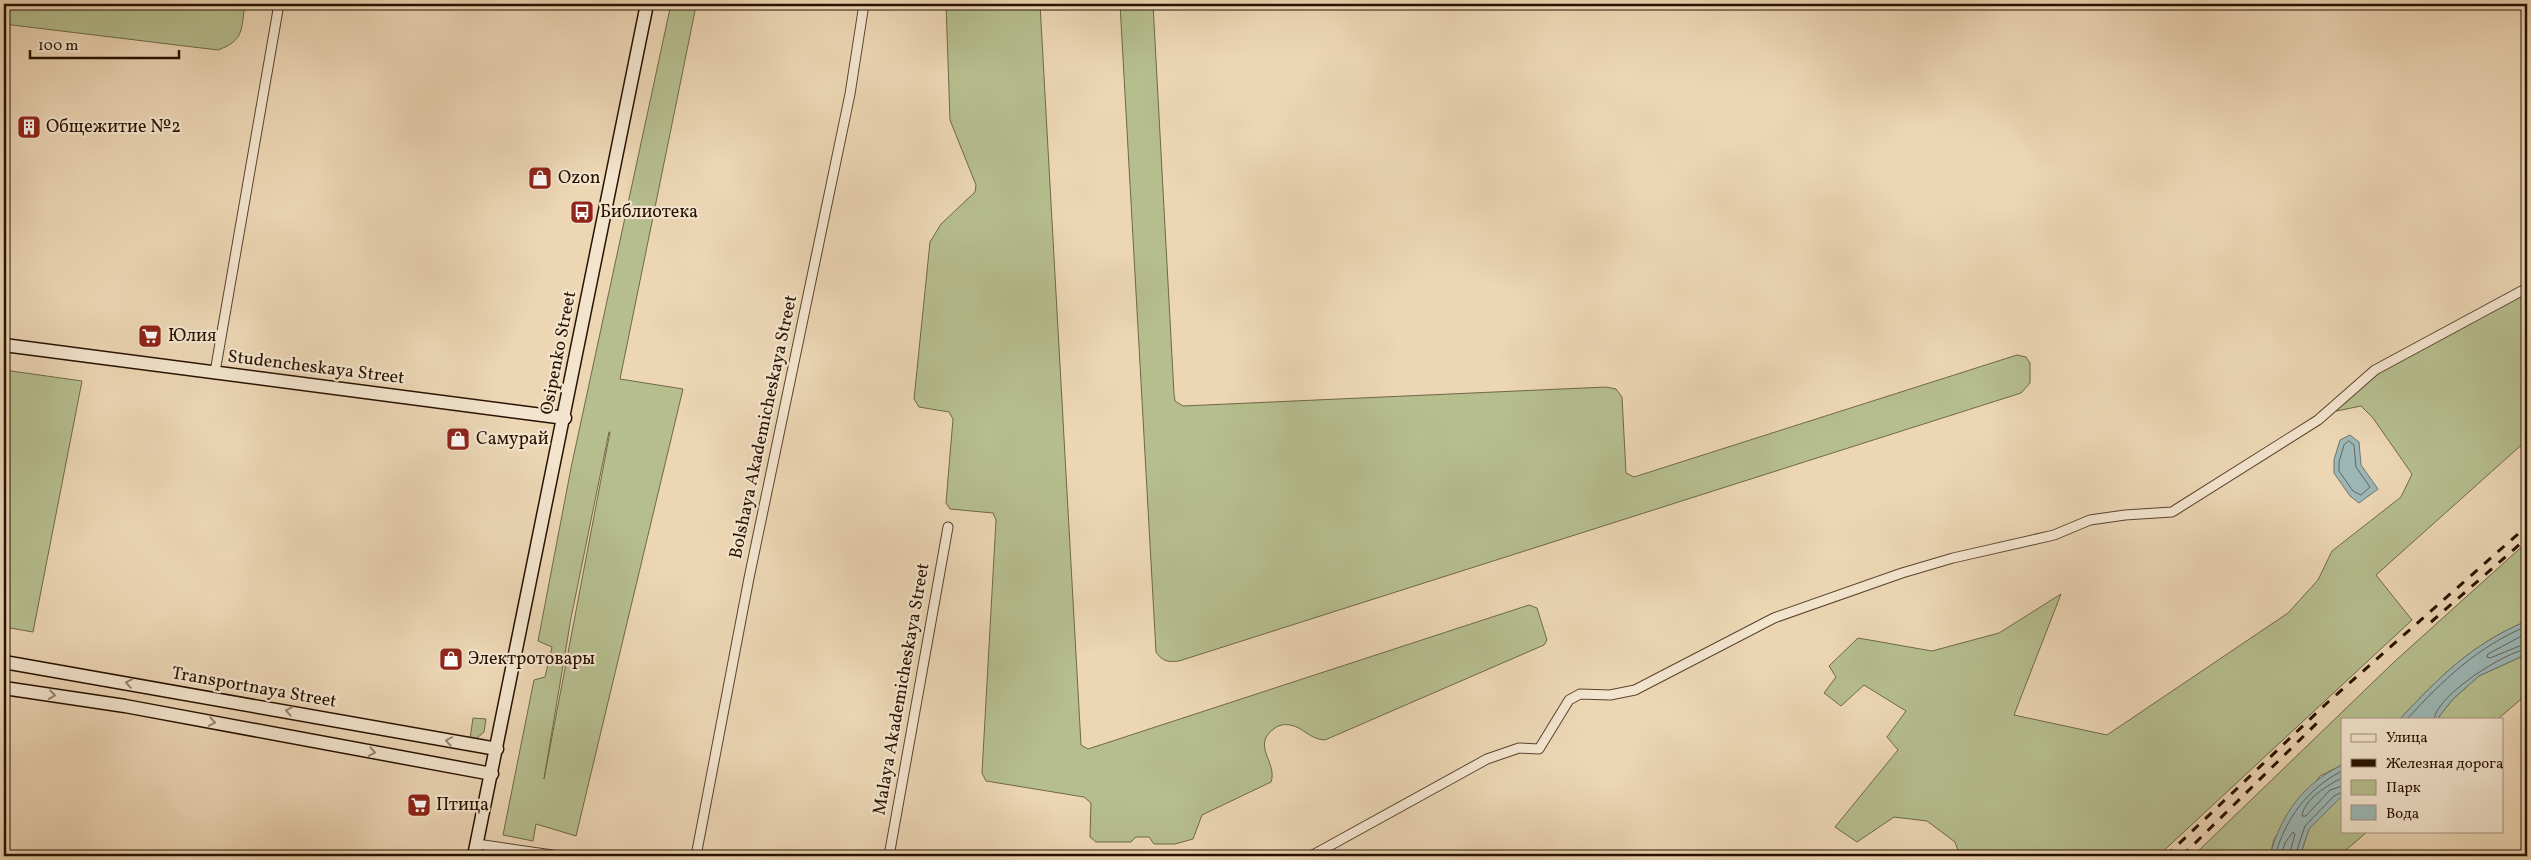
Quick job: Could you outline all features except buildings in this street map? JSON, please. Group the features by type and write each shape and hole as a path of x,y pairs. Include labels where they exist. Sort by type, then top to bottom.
{"street":[{"path":"215,372 279,4"},
{"name":"Osipenko Street","path":"476,850 565,418 647,4"},
{"name":"Bolshaya Akademicheskaya Street","path":"696,856 749,578 850,94 864,4"},
{"path":"1311,856 1487,759 1519,748 1539,749 1569,700 1580,694 1610,695 1635,690 1774,618 1902,573 1953,558 2054,535 2090,520 2125,515 2172,512 2318,420 2375,370 2527,288"},
{"name":"Studencheskaya Street","path":"4,345 565,418"},
{"name":"Malaya Akademicheskaya Street","path":"889,856 948,527"},
{"name":"Transportnaya Street","path":"4,662 211,697 497,749"},
{"path":"4,688 125,706 492,774"},
{"path":"476,850 559,856"}],"green space":[{"path":"4,4 245,4 240,33 233,42 218,50 4,24"},
{"path":"671,4 692,4 695,11 620,379 683,389 576,836 536,824 533,841 503,835 534,680 545,677 552,647 538,641 571,468","holes":["610,432 544,779 571,618"]},
{"path":"946,4 1040,4 1081,745 1088,749 1529,605 1537,608 1547,640 1544,645 1325,740 1315,738 1295,726 1282,725 1277,727 1268,734 1265,741 1266,754 1271,768 1271,782 1202,815 1193,839 1175,844 1154,844 1149,837 1136,837 1131,842 1096,842 1090,837 1091,803 1084,797 986,781 982,773 996,520 993,513 950,509 946,503 953,419 949,412 919,407 914,399 930,242 941,224 975,192 976,185 950,120"},
{"path":"1120,4 1153,4 1174,394 1175,401 1183,406 1606,387 1616,389 1622,397 1626,473 1634,477 2017,355 2026,357 2030,363 2030,383 2021,393 1179,661 1166,661 1156,652"},
{"path":"2527,285 2527,440 2376,575 2412,620 2158,856 1960,856 1955,842 1927,821 1894,817 1857,842 1835,827 1898,750 1887,737 1906,711 1864,685 1841,706 1824,693 1836,677 1829,666 1858,638 1932,651 1999,633 2061,594 2014,715 2107,735 2288,613 2318,580 2332,551 2401,497 2412,474 2373,418 2361,406 2317,415 2372,368"},
{"path":"4,370 82,381 33,632 4,627"},
{"path":"2527,542 2527,621 2490,640 2458,662 2401,718 2341,718 2341,766 2320,776 2274,839 2270,856 2194,855 2394,662"},
{"path":"2527,654 2527,694 2499,718 2438,718 2453,699 2479,676"},
{"path":"473,718 486,719 484,732 476,739 470,739"},
{"path":"2341,797 2341,832 2367,832 2339,856 2300,856 2309,829"}],"water":[{"path":"2350,435 2359,442 2361,465 2378,489 2359,503 2350,496 2334,473 2334,460 2340,440"},
{"path":"2527,621 2527,654 2479,676 2453,699 2438,718 2401,718 2458,662 2508,630"},
{"path":"2341,766 2341,797 2309,829 2300,856 2270,856 2280,827 2287,814 2305,791"}],"railway":[{"path":"2166,856 2327,703 2527,526"},
{"path":"2431,622 2527,538"},
{"path":"2182,856 2322,718"}],"place":[{"name":"Общежитие №2","path":"29,127"},
{"name":"Ozon","path":"540,178"},
{"name":"Библиотека","path":"582,212"},
{"name":"Юлия","path":"150,336"},
{"name":"Самурай","path":"458,439"},
{"name":"Электротовары","path":"451,659"},
{"name":"Птица","path":"419,805"}]}
